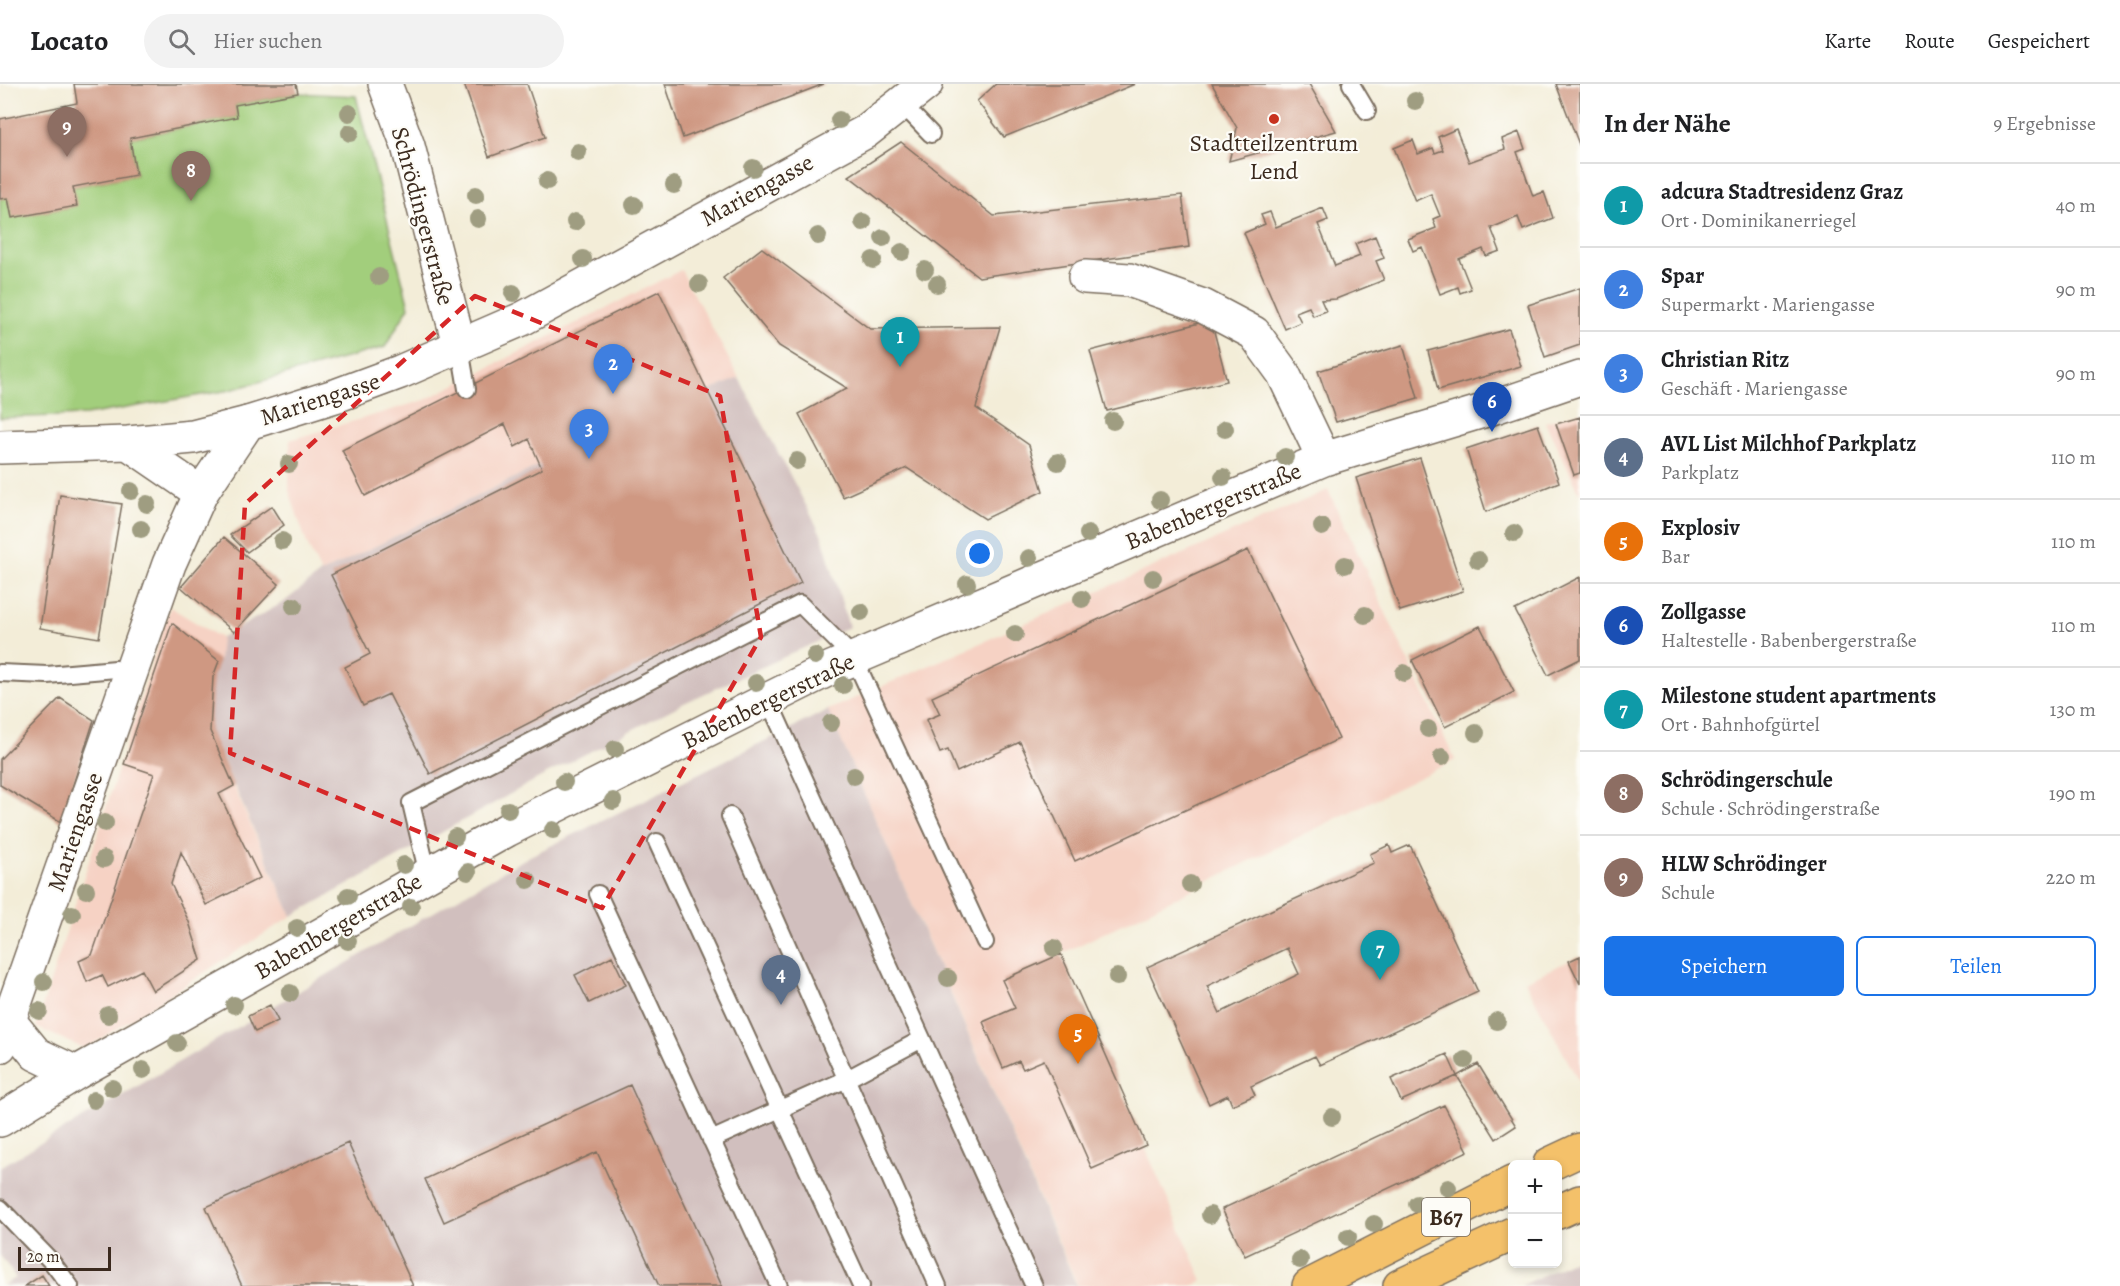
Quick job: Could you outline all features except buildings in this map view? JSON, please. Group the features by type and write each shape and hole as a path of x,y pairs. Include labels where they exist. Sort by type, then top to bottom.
{"main road":[{"path":"1558,1160 1580,1149"},
{"name":"B67","path":"1309,1286 1508,1186"},
{"path":"1562,1210 1580,1202"},
{"name":"B67","path":"1400,1286 1508,1235"}],"street":[{"name":"Schrödingerstraße","path":"386,84 408,146 460,348"},
{"name":"Mariengasse","path":"76,1073 36,1054 4,1033 169,564 201,493 248,423 338,395 460,348 522,319 865,132 914,94"},
{"path":"1085,277 1129,280 1203,306 1254,333 1283,373 1324,459"},
{"name":"Babenbergerstraße","path":"0,1120 76,1073 507,830 854,658 1324,459 1483,411 1580,378"},
{"path":"0,447 128,443 193,437 248,423"},
{"path":"128,443 201,493"}],"lane":[{"path":"1351,84 1367,111"},
{"path":"914,94 930,134"},
{"path":"460,348 467,389"},
{"path":"428,875 411,803 800,604 854,658 985,942"},
{"path":"0,674 47,675 116,669 130,674"},
{"path":"768,699 1034,1286"},
{"path":"730,816 938,1286"},
{"path":"657,842 861,1286"},
{"path":"598,894 779,1286"},
{"path":"711,1140 847,1079 922,1039"},
{"path":"0,1208 51,1261 70,1286"}],"highlighted area":[{"path":"475,296 720,396 761,637 602,908 230,753 245,504"}],"shaded area":[{"path":"681,270 739,378 538,466 321,573 307,544 289,491 290,440 425,400"},
{"path":"739,378 822,536 849,627 682,704 539,778 292,916 210,731 213,677 219,660 221,638 284,602 321,573 538,466"},
{"path":"1580,412 1580,494 1545,422"},
{"path":"1328,490 1455,760 1061,954 1203,1281 1192,1286 1078,1286 828,710"},
{"path":"170,607 221,638 219,661 213,677 222,761 292,916 85,1049 36,1027"},
{"path":"828,710 1077,1286 2,1286 16,1278 0,1255 0,1167 528,857"},
{"path":"1580,956 1580,1084 1525,981"},
{"path":"1580,1257 1580,1286 1521,1286 1562,1268 1562,1266"}],"green space":[{"path":"298,93 356,96 409,307 385,347 230,390 86,415 0,418 0,199 8,198 12,218 76,206 73,187 136,175 130,138 237,117 235,105"}],"place":[{"name":"Stadtteilzentrum Lend","path":"1274,119"},
{"name":"HLW Schrödinger","path":"67,157"},
{"name":"Schrödingerschule","path":"191,201"},
{"name":"adcura Stadtresidenz Graz","path":"900,367"},
{"name":"Spar","path":"613,394"},
{"name":"Zollgasse","path":"1492,432"},
{"name":"Christian Ritz","path":"589,459"},
{"name":"Milestone student apartments","path":"1380,980"},
{"name":"AVL List Milchhof Parkplatz","path":"781,1005"},
{"name":"Explosiv","path":"1078,1064"}]}
